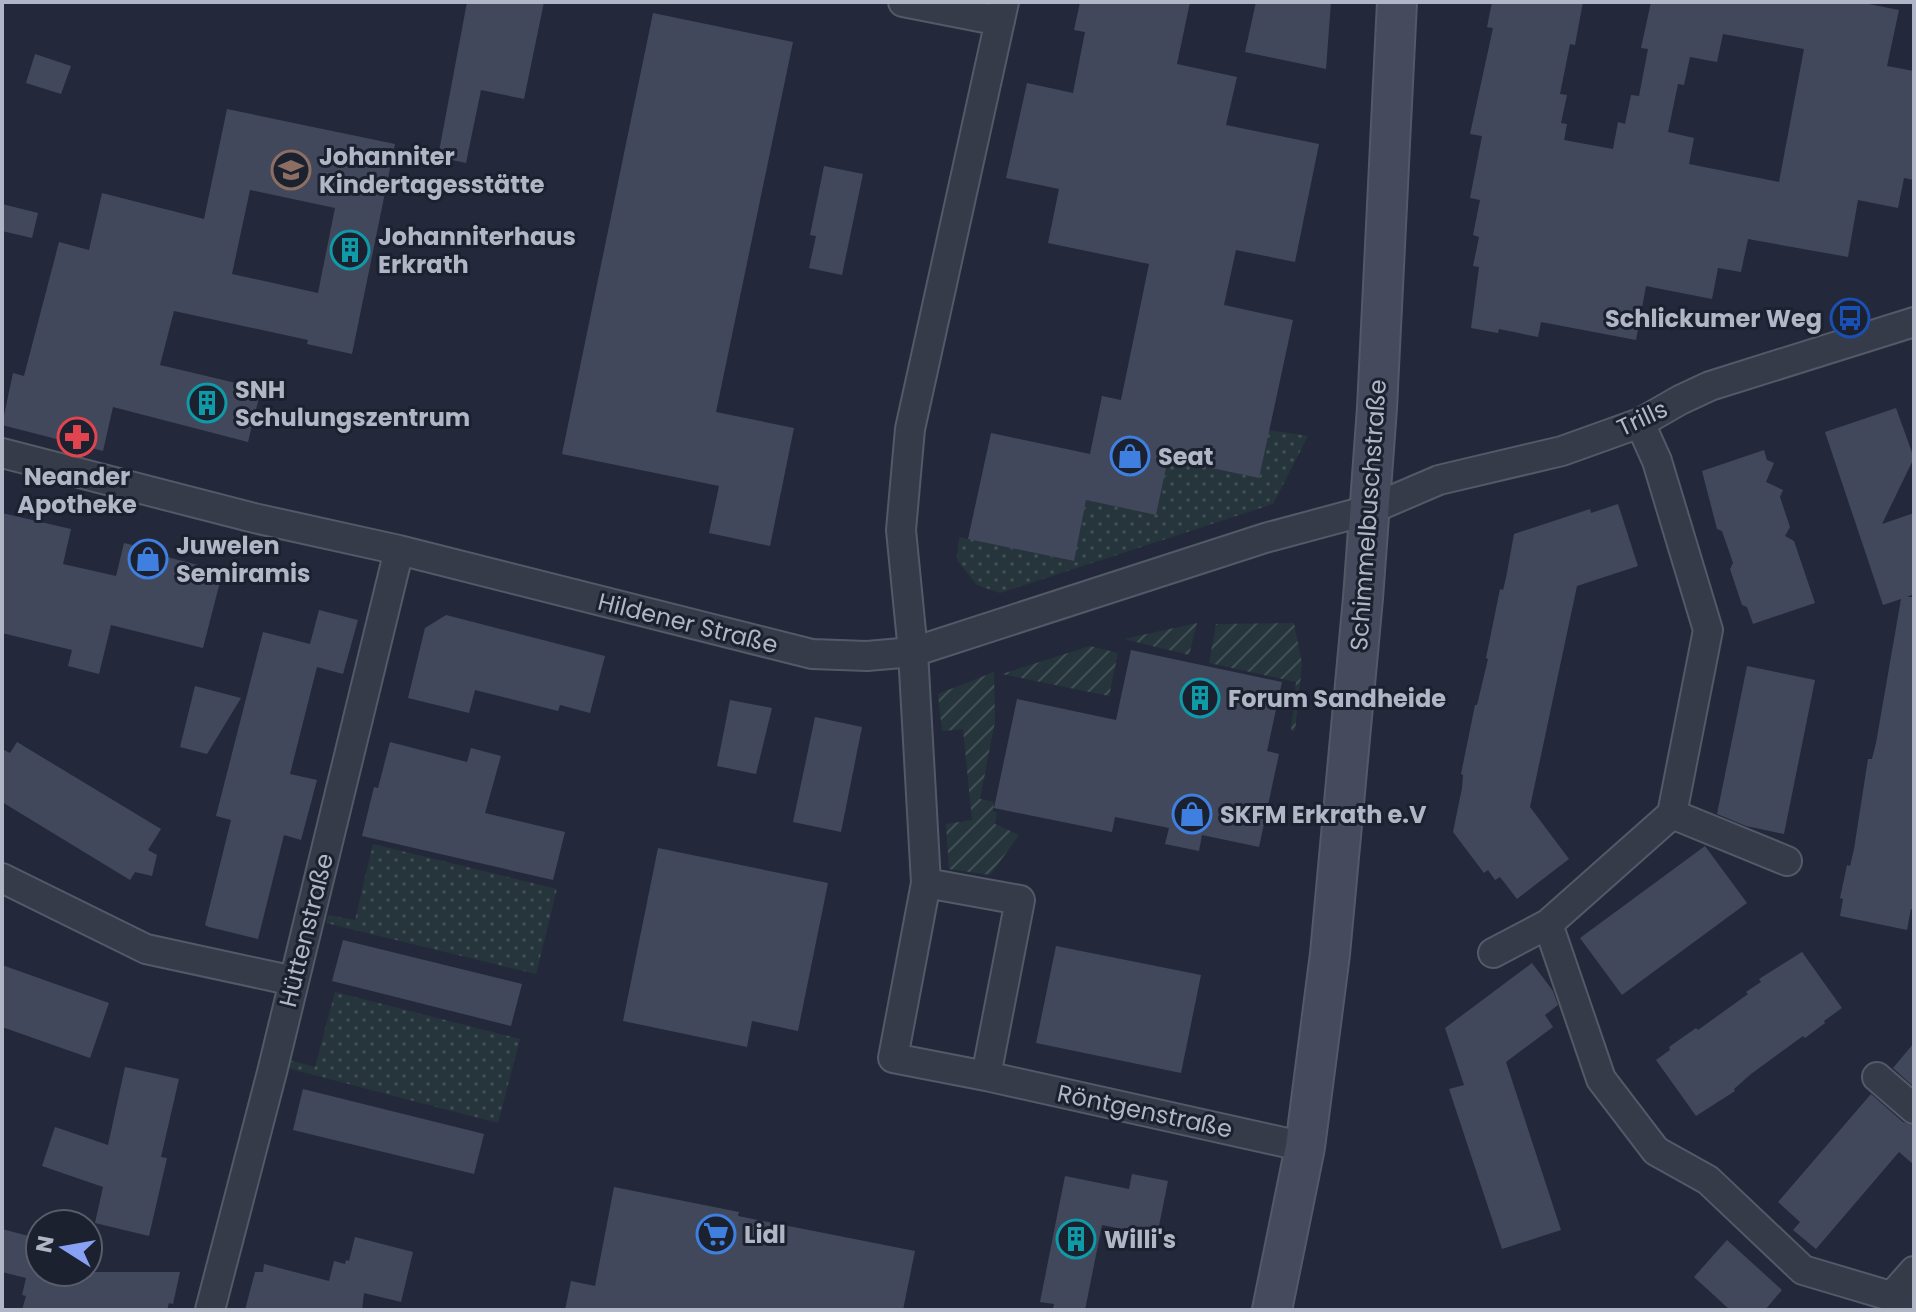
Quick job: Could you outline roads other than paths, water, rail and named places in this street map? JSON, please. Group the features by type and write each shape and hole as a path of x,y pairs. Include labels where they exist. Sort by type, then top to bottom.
{"main road":[{"name":"Schimmelbuschstraße","path":"1278,1303 1305,1147 1330,954 1369,510 1397,2"}],"street":[{"path":"905,2 1002,12 910,429 901,530 913,652"},
{"name":"Trills","path":"1369,510 1439,480 1562,451 1640,423 1710,386 1914,322"},
{"path":"1493,953 1548,924 1672,814 1708,630 1657,461 1640,423"},
{"name":"Hildener Straße","path":"2,453 812,654 867,656 913,652 1265,538 1369,510"},
{"name":"Hüttenstraße","path":"210,1310 399,550"},
{"name":"Röntgenstraße","path":"913,652 926,883 893,1058 1305,1147"},
{"path":"1672,814 1787,861"},
{"path":"2,878 146,949 294,981"},
{"path":"926,883 1020,900 986,1076"},
{"path":"1548,924 1601,1079 1656,1151 1708,1180 1803,1270 1903,1299 1914,1271"},
{"path":"1877,1077 1914,1109"}],"place":[{"name":"Johanniter Kindertagesstätte","path":"291,170"},
{"name":"Johanniterhaus Erkrath","path":"350,250"},
{"name":"Schlickumer Weg","path":"1850,318"},
{"name":"SNH Schulungszentrum","path":"207,403"},
{"name":"Neander Apotheke","path":"77,437"},
{"name":"Seat","path":"1130,456"},
{"name":"Juwelen Semiramis","path":"148,559"},
{"name":"Forum Sandheide","path":"1200,698"},
{"name":"SKFM Erkrath e.V","path":"1192,814"},
{"name":"Lidl","path":"716,1234"},
{"name":"Willi's","path":"1076,1239"}]}
